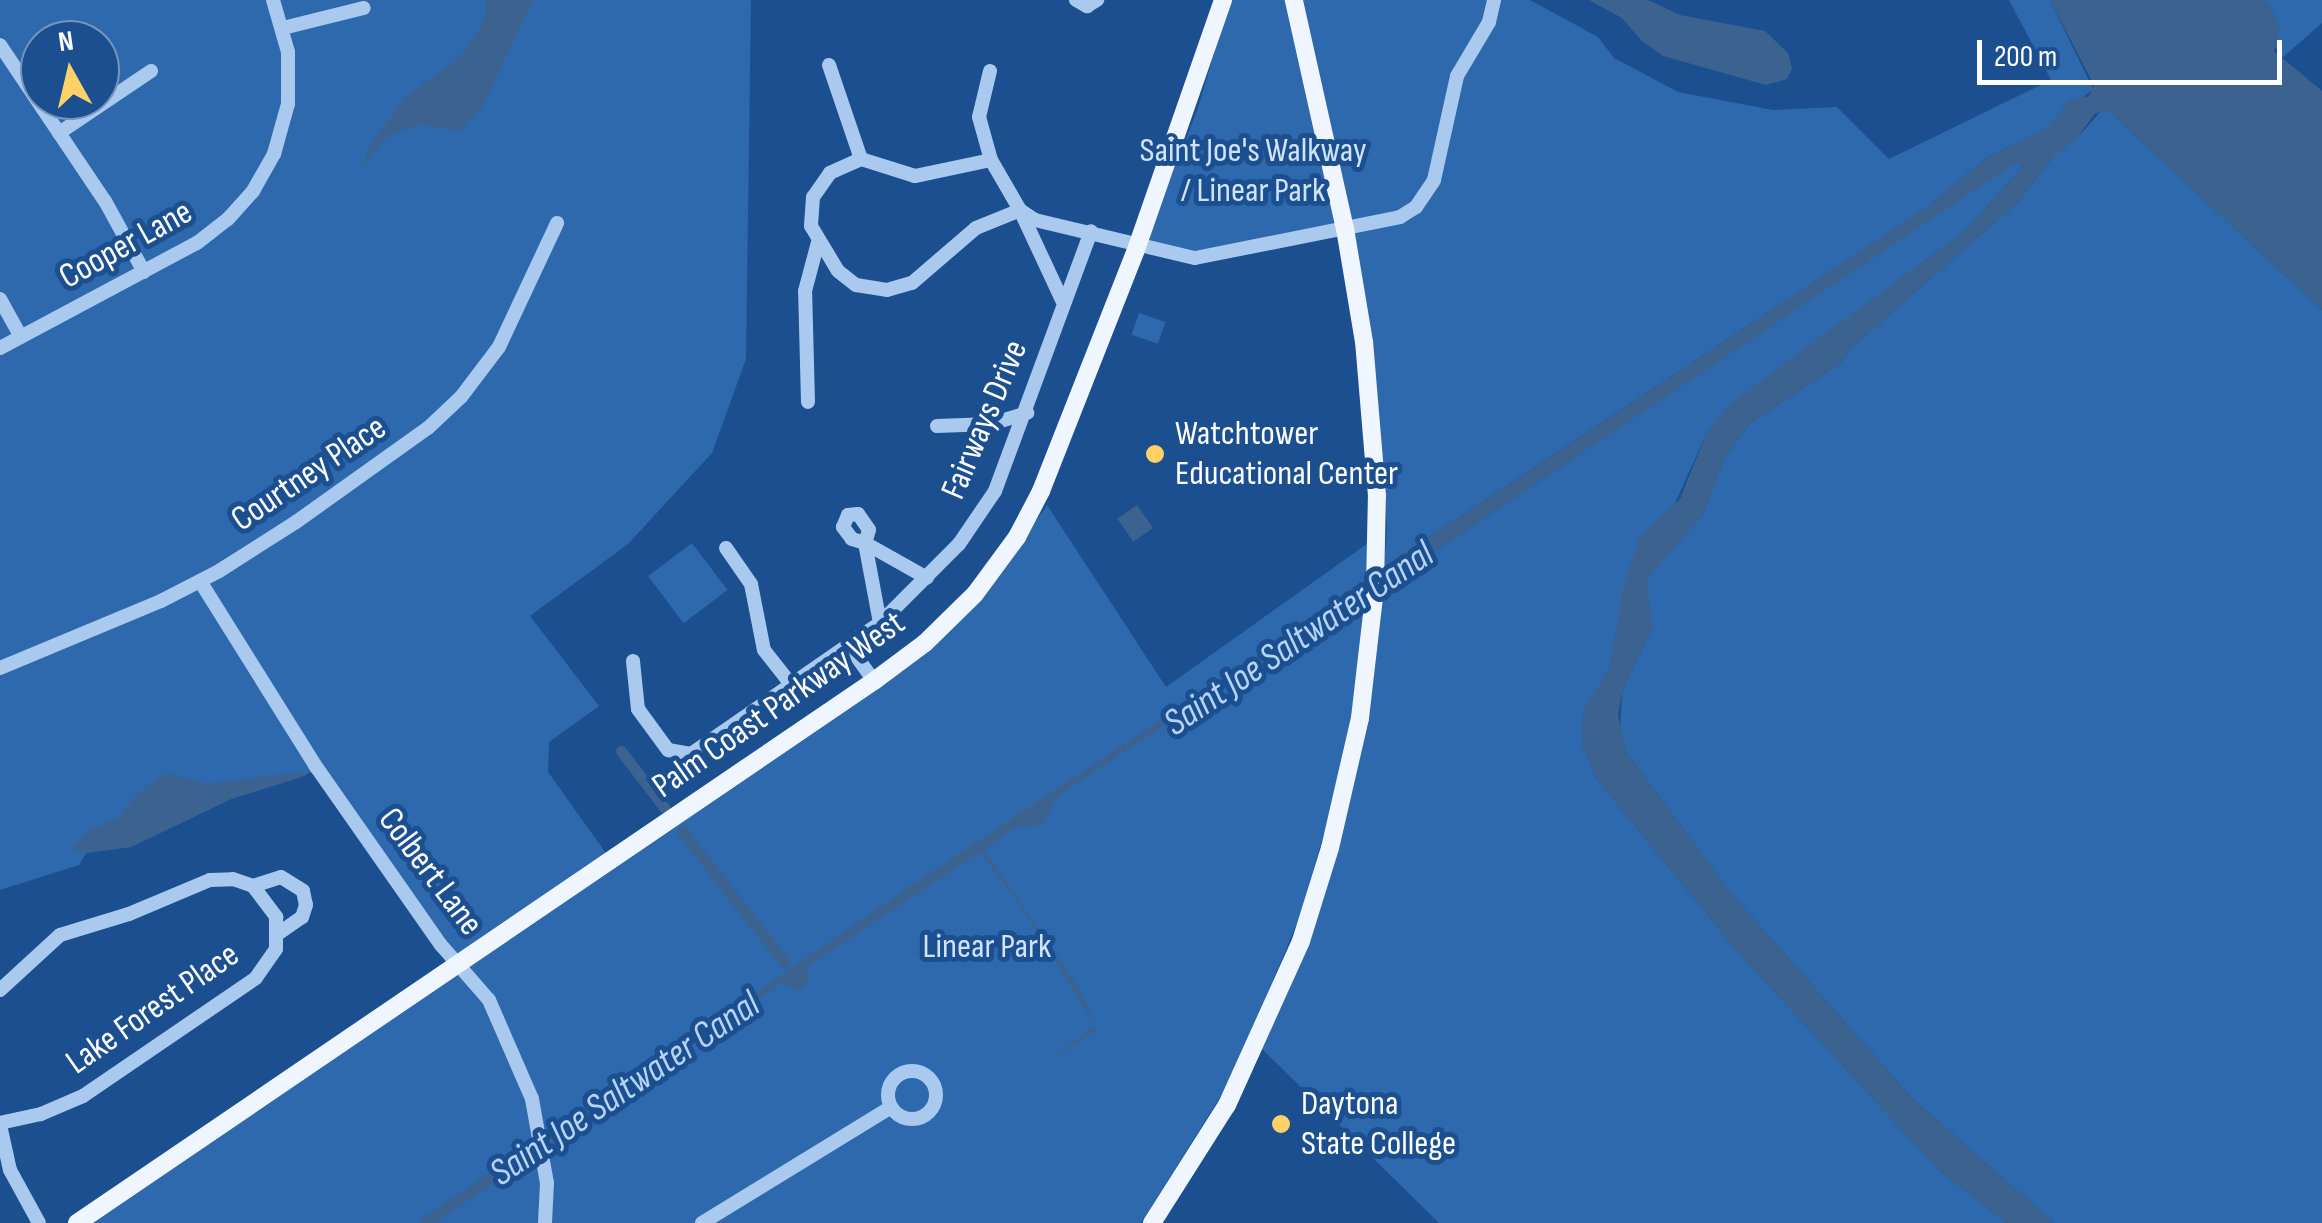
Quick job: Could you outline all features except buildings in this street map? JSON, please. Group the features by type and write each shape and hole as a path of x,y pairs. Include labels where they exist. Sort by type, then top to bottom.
{"main road":[{"name":"Palm Coast Parkway West","path":"77,1223 362,1025 460,963 874,681 925,643 975,594 1026,523 1137,246 1223,0"},
{"path":"1152,1223 1227,1105 1301,941 1330,848 1360,718 1376,565 1377,496 1364,342 1344,229 1294,0"}],"street":[{"name":"Cooper Lane","path":"0,348 144,272 220,226 264,174 288,104 289,59 274,0"},
{"path":"1076,0 1084,6 1097,0"},
{"path":"1020,210 1036,220 1091,231 1137,246 1204,258 1400,217 1429,190 1438,170 1457,76 1489,22 1494,0"},
{"path":"283,28 364,8"},
{"path":"0,45 144,272"},
{"path":"829,65 860,159"},
{"path":"990,71 979,117 991,160 1020,210 1062,300"},
{"path":"59,133 151,72"},
{"path":"991,160 914,176 860,159 837,169 816,190 809,212 818,242 848,282 896,289 922,276 960,239 1020,210"},
{"name":"Courtney Place","path":"0,668 200,581 296,522 452,406 500,347 557,224"},
{"name":"Fairways Drive","path":"634,661 636,705 675,754 699,751 880,623 927,578 985,508 1027,413 1062,300 1091,231"},
{"path":"808,402 805,291 818,242"},
{"path":"0,299 21,337"},
{"path":"936,426 991,424 1027,413"},
{"path":"880,623 865,543 927,578"},
{"path":"726,548 751,584 764,650 790,683"},
{"name":"Colbert Lane","path":"200,581 317,768 440,946 460,963 490,1000 525,1078 546,1178 546,1223"},
{"path":"849,646 874,681"},
{"path":"0,990 46,946 68,931 129,914 210,880 233,879 254,886 281,877 303,891 306,905 302,917 278,934"},
{"name":"Lake Forest Place","path":"0,1124 60,1108 110,1079 256,978 274,956 278,934 272,906 254,886"},
{"path":"702,1223 890,1107"},
{"path":"0,1124 10,1170 39,1223"}],"green space":[{"path":"0,0 751,0 746,359 712,453 628,544 530,616 599,706 549,742 548,772 608,856 458,956 321,765 304,776 231,799 131,847 86,853 79,865 0,890"},
{"name":"Saint Joe's Walkway / Linear Park","path":"1230,0 1288,0 1337,224 1195,255 1144,244 1197,111"},
{"path":"1300,0 1530,0 1598,37 1614,58 1678,92 1773,110 1837,107 1889,159 2051,80 2009,0 2050,0 2093,89 2046,129 1988,157 1927,207 1384,567 1387,526 1382,458 1355,234"},
{"path":"2262,0 2322,0 2322,23 2282,58 2273,43 2279,27 2269,4"},
{"path":"2102,110 2109,111 2322,310 2322,1223 2054,1223 1911,1097 1729,891 1627,753 1620,734 1622,692 1652,627 1646,579 1704,513 1722,463 1749,424 1842,362 1850,349 2019,201 2058,150 2078,137"},
{"path":"2018,160 2022,167 1965,231 1730,405 1706,434 1619,629 1609,669 1584,711 1582,743 1596,778 1737,951 1939,1170 2007,1223 1439,1223 1259,1046 1306,944 1380,588"},
{"path":"1139,313 1165,322 1158,344 1132,335"},
{"name":"Linear Park","path":"1047,505 1166,687 1371,541 1358,685 1345,760 1300,916 1231,1080 1141,1223 86,1223 917,658 984,596"},
{"path":"692,543 728,590 684,623 648,576"}],"water":[{"path":"486,0 533,0 482,107 459,131 421,124 394,133 382,141 363,168 369,146 406,97 459,58 478,33"},
{"path":"1589,0 1648,0 1680,15 1765,31 1788,53 1792,68 1787,79 1766,85 1663,56 1642,41 1622,18"},
{"path":"2050,0 2262,0 2269,4 2280,28 2274,51 2322,91 2322,310 2109,111 2095,113 2078,137 2050,160 2019,201 1850,349 1842,362 1749,424 1722,463 1704,513 1647,579 1652,627 1622,692 1618,715 1627,753 1729,891 1911,1097 2054,1223 2007,1223 1939,1170 1737,951 1596,778 1582,743 1583,711 1609,669 1624,584 1640,536 1680,499 1706,434 1729,405 1965,231 2022,167 2019,161 1380,588 1384,567 1927,207 1988,157 2046,129 2069,101 2089,96 2094,85"},
{"path":"1137,505 1153,528 1133,542 1117,519"},
{"path":"1360,588 1360,596 1055,798 1044,824 1016,827 984,849 1081,992 1095,1024 1016,899 980,852 807,967 809,983 802,988 796,991 782,983 552,1143 550,1135 910,886"},
{"path":"303,772 305,776 231,799 131,847 86,853 72,849 87,832 119,817 138,793 166,773 208,784"},
{"path":"1095,1025 1097,1030 1046,1063"}],"waterway":[{"path":"621,751 664,807"},
{"path":"682,831 785,963"},
{"name":"Saint Joe Saltwater Canal","path":"424,1223 562,1130"}],"place":[{"name":"Watchtower Educational Center","path":"1155,454"},
{"name":"Daytona State College","path":"1281,1124"}]}
